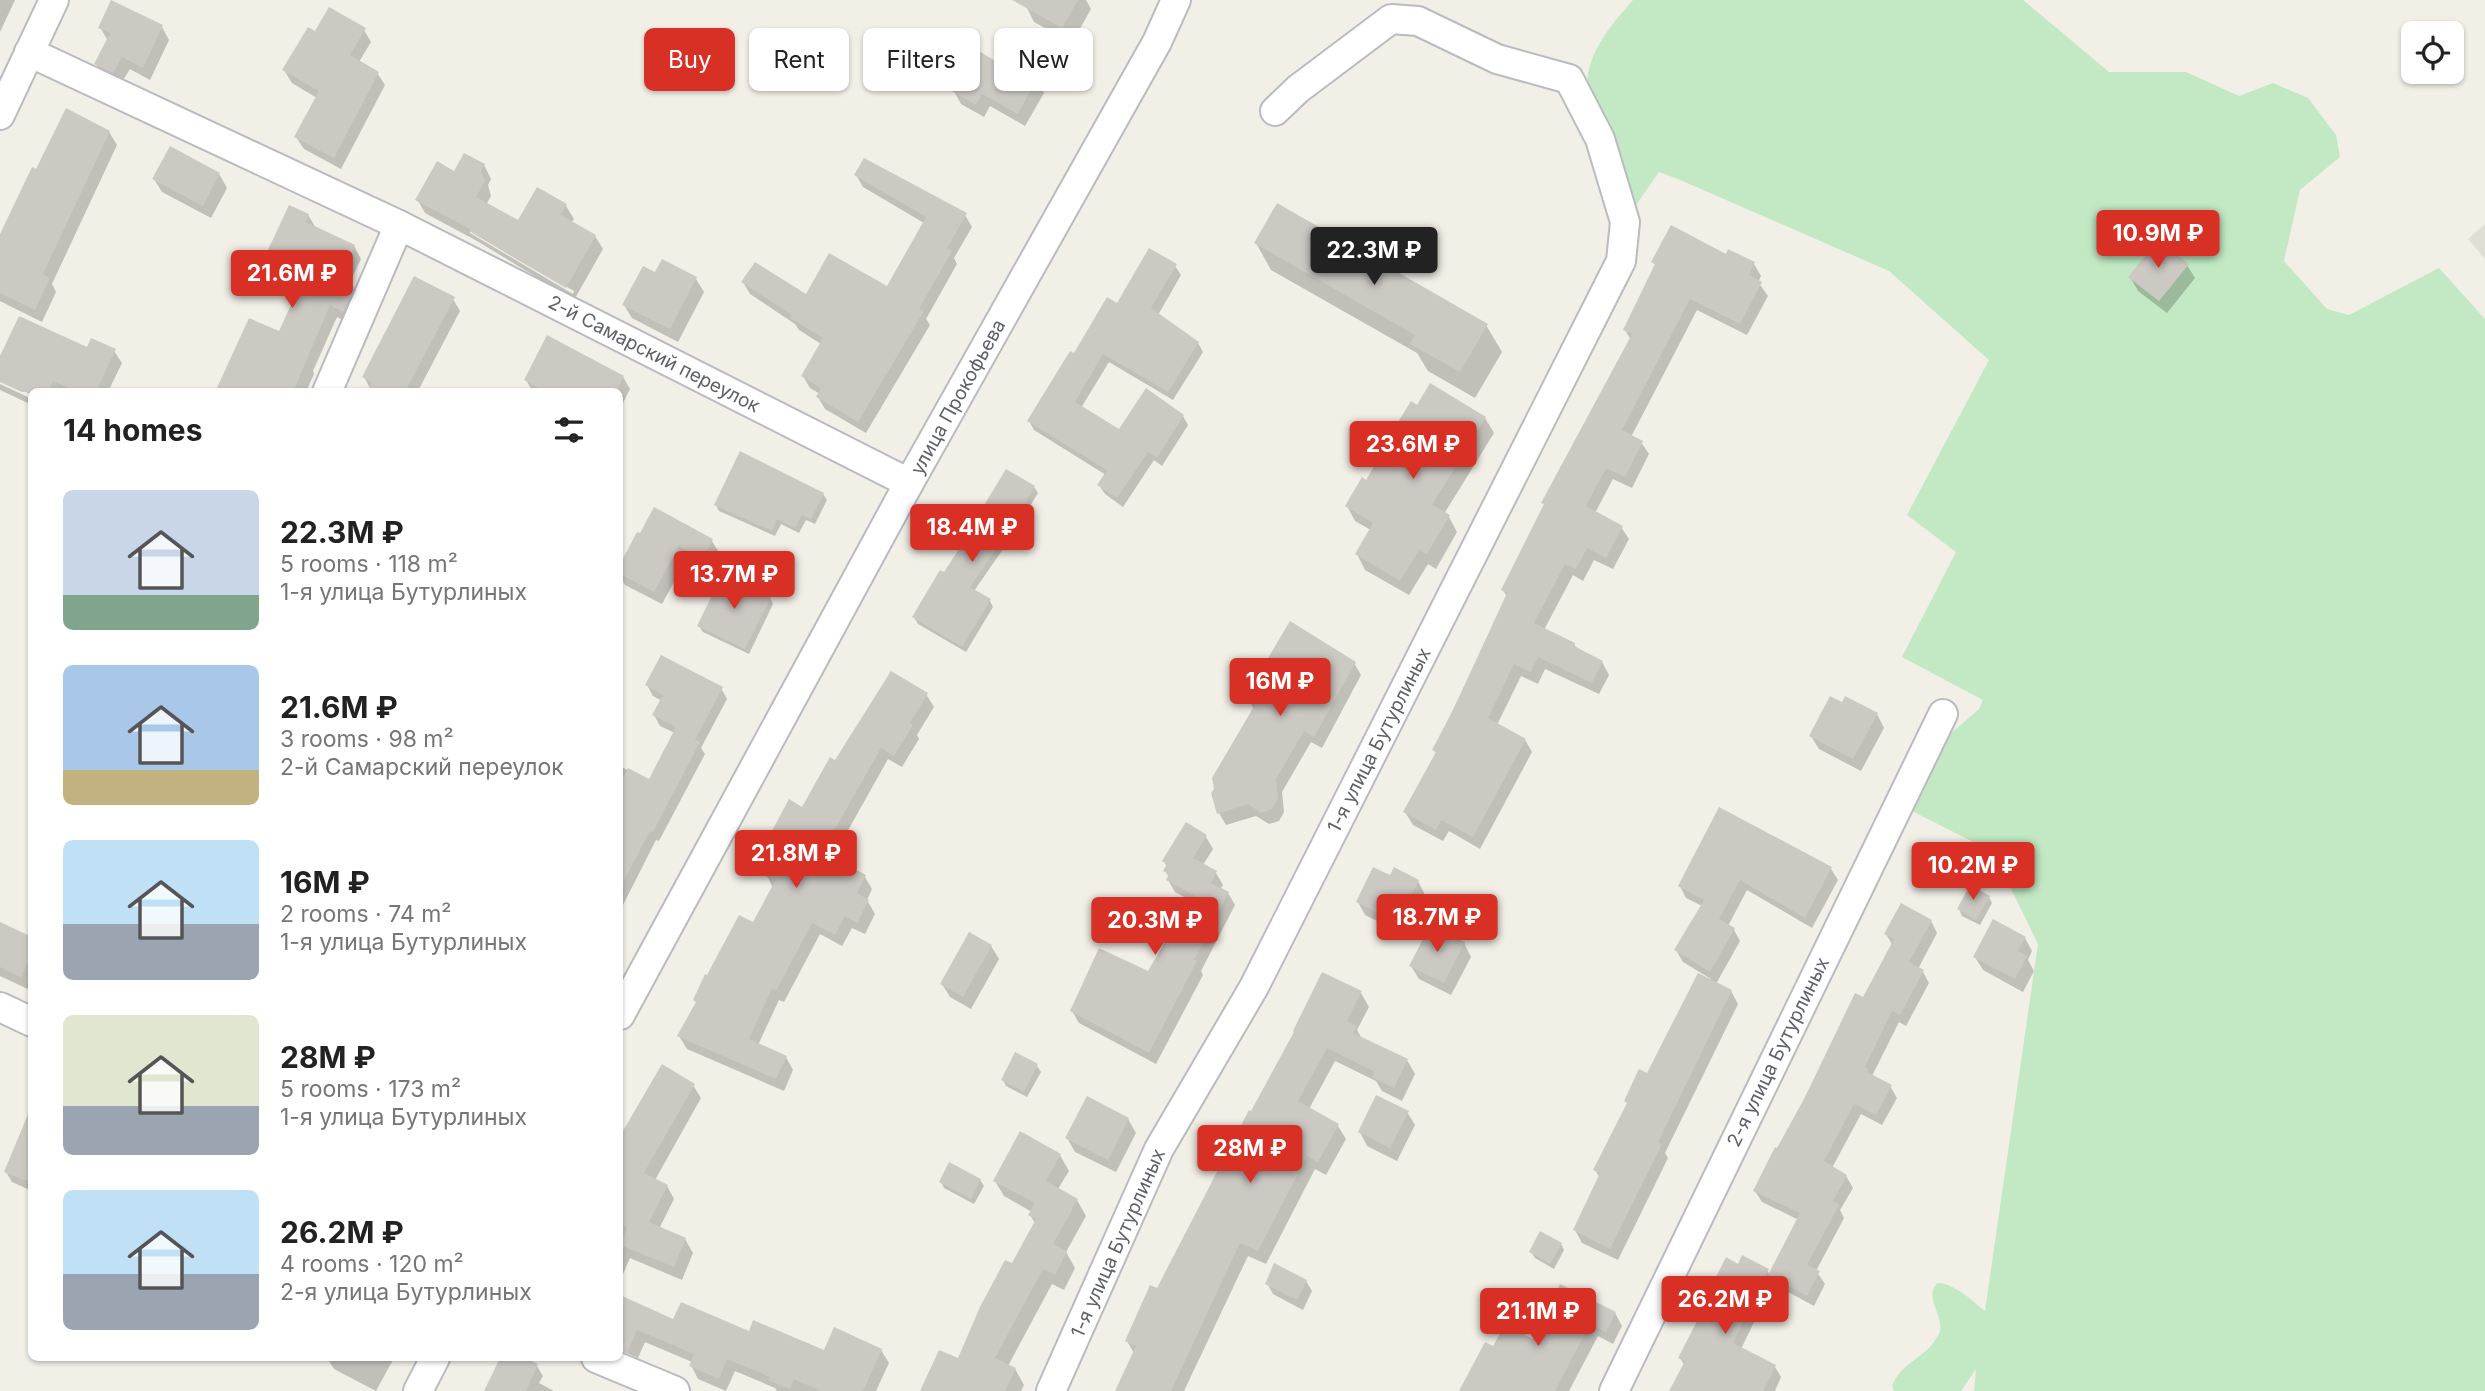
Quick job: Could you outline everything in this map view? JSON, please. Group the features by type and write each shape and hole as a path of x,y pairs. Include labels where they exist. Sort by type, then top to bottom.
{"street":[{"path":"0,115 54,0"},
{"name":"улица Прокофьева","path":"623,1009 909,483 1150,54 1174,1"},
{"name":"1-я улица Бутурлиных","path":"1051,1391 1159,1149 1254,987 1621,261 1625,222 1600,139 1569,79 1497,59 1418,21 1391,19 1298,89 1275,111"},
{"name":"2-й Самарский переулок","path":"29,52 399,225 909,483"},
{"path":"329,388 399,225"},
{"name":"2-я улица Бутурлиных","path":"1614,1391 1943,714"},
{"path":"0,1007 28,1020"},
{"path":"418,1391 433,1361"},
{"path":"603,1361 675,1391"}],"shaded area":[{"path":"2485,224 2485,259 2468,239"}],"green space":[{"path":"1633,0 2023,0 2109,72 2186,72 2239,96 2273,83 2308,98 2336,135 2340,157 2300,190 2284,261 2327,309 2349,315 2439,268 2485,319 2485,1391 1974,1391 1976,1369 1961,1391 1894,1391 1892,1386 1896,1378 1939,1334 1940,1321 1932,1294 1938,1283 1957,1290 1985,1311 2038,944 1993,852 1908,809 1935,747 1979,709 1983,700 1902,657 1956,552 1907,515 1989,360 1889,271 1678,179 1659,172 1634,208 1587,86 1596,50"}],"building":[{"path":"111,0 163,25 143,68 122,57 113,73 94,64 110,33 98,28"},
{"path":"1012,0 1078,0 1062,28"},
{"path":"329,7 366,28 350,55 379,72 334,158 294,137 319,91 282,70 308,27 315,31"},
{"path":"980,52 994,60 994,91 1030,91 1018,114 982,94 976,105 952,91 980,91"},
{"path":"66,108 110,131 43,274 50,278 35,310 0,293 0,234 32,167 36,169"},
{"path":"170,146 220,173 203,206 152,179"},
{"path":"464,153 485,164 481,171 485,181 476,197 518,220 537,187 567,204 561,215 596,235 566,288 469,231 470,229 415,200 437,161 454,171"},
{"path":"864,158 967,213 947,248 952,251 919,309 924,311 858,422 816,397 821,388 801,376 823,338 741,282 755,262 806,294 829,253 887,286 926,217 854,175"},
{"path":"1277,203 1488,324 1460,372 1410,344 1415,335 1254,243"},
{"path":"289,205 309,214 306,222 355,245 339,280 354,287 343,312 330,305 295,388 217,388 249,318 279,331 307,270 267,252"},
{"path":"1671,225 1726,254 1728,249 1755,262 1749,275 1762,282 1740,324 1690,299 1622,430 1643,441 1625,477 1606,468 1586,506 1623,526 1606,558 1587,548 1576,569 1565,564 1534,623 1575,643 1574,646 1603,661 1592,683 1538,657 1531,672 1514,664 1488,718 1526,739 1473,837 1441,820 1436,830 1403,812 1436,752 1432,750 1507,593 1501,590 1544,504 1541,503 1632,334 1623,330 1655,264 1651,262"},
{"path":"2158,240 2189,264 2159,301 2128,277"},
{"path":"1149,248 1177,264 1151,308 1199,342 1168,392 1103,354 1075,402 1119,429 1146,388 1184,415 1157,458 1148,452 1117,498 1097,485 1107,470 1027,421 1070,351 1074,353 1107,297 1117,303"},
{"path":"662,259 697,277 670,329 622,305 643,266 655,272"},
{"path":"414,276 455,297 407,388 369,388 372,382 362,377"},
{"path":"19,316 87,347 91,338 116,349 98,388 68,388 53,381 50,388 28,388 28,392 22,392 0,382 0,356"},
{"path":"547,335 624,376 618,388 539,388 524,380"},
{"path":"1430,383 1486,417 1432,505 1450,515 1427,554 1419,550 1400,581 1355,554 1373,523 1345,506 1362,477 1366,480 1411,401 1417,405"},
{"path":"740,451 824,493 811,519 802,515 795,528 777,519 772,531 714,505"},
{"path":"1006,469 1035,486 970,587 991,599 962,647 912,617 940,570 944,572 982,514 980,512"},
{"path":"654,507 713,539 702,559 679,546 654,592 623,576 623,558 637,532 640,533"},
{"path":"723,573 771,597 745,649 697,626"},
{"path":"1290,621 1356,662 1314,737 1304,731 1276,779 1278,799 1272,809 1261,813 1248,804 1217,814 1211,793 1214,789 1212,778 1256,703 1245,697"},
{"path":"661,655 723,687 695,740 700,742 623,882 623,779 628,768 649,779 676,727 652,715 663,695 645,685"},
{"path":"891,671 928,693 894,756 881,748 822,852 866,875 857,893 869,900 857,923 845,916 835,935 812,923 776,991 772,988 749,1039 787,1056 776,1079 677,1036 696,1002 693,1000 705,974 707,975 739,915 753,922 775,881 764,875 769,865 757,859 789,799 802,807 830,757 835,760"},
{"path":"1830,696 1842,702 1845,696 1878,713 1853,759 1809,736"},
{"path":"1719,807 1832,867 1805,918 1740,880 1719,919 1735,928 1710,972 1674,950 1704,900 1678,886"},
{"path":"1186,822 1207,835 1193,858 1217,871 1211,883 1229,892 1149,1053 1070,1011 1099,948 1148,971 1165,942 1168,944 1194,895 1166,880 1169,874 1163,871 1167,864 1162,861"},
{"path":"1373,867 1390,875 1394,867 1419,880 1398,923 1356,902"},
{"path":"1970,885 1990,896 1976,920 1957,909"},
{"path":"1901,903 1932,920 1909,962 1924,970 1900,1015 1892,1011 1865,1067 1867,1072 1892,1085 1876,1115 1854,1104 1824,1161 1847,1175 1833,1201 1839,1205 1807,1265 1820,1271 1807,1296 1768,1275 1800,1213 1753,1191 1804,1099 1855,993 1863,997 1894,939 1884,934"},
{"path":"1993,919 2026,937 2018,951 2027,956 2015,979 1973,957"},
{"path":"0,922 28,935 28,962 21,977 0,967"},
{"path":"1431,924 1465,942 1444,983 1409,966"},
{"path":"969,932 992,945 963,997 940,984"},
{"path":"1322,972 1362,991 1347,1021 1357,1026 1353,1033 1408,1059 1394,1088 1372,1077 1375,1072 1327,1048 1298,1101 1339,1124 1318,1162 1307,1156 1258,1251 1240,1243 1171,1391 1115,1391 1136,1346 1125,1341 1150,1285 1157,1288 1249,1110 1251,1111 1294,1032"},
{"path":"1698,973 1732,990 1658,1142 1662,1144 1610,1249 1573,1230 1600,1173 1593,1170 1627,1103 1624,1101 1639,1069 1647,1073"},
{"path":"1015,1052 1038,1064 1024,1092 1001,1080"},
{"path":"662,1064 695,1084 644,1173 668,1185 649,1222 686,1238 674,1267 623,1246 627,1227 623,1225 623,1131"},
{"path":"1376,1095 1409,1111 1390,1148 1358,1132"},
{"path":"1087,1096 1129,1118 1108,1160 1065,1138"},
{"path":"28,1114 28,1181 4,1172"},
{"path":"1020,1131 1061,1154 1046,1181 1078,1199 1053,1244 1067,1251 1055,1275 1043,1269 995,1358 1016,1368 1005,1391 920,1391 939,1350 958,1358 980,1307 1005,1260 1012,1263 1036,1219 1028,1215 1035,1203 993,1181"},
{"path":"949,1162 981,1179 971,1199 939,1182"},
{"path":"1540,1231 1562,1243 1550,1264 1529,1252"},
{"path":"1742,1255 1769,1269 1733,1343 1776,1365 1763,1391 1669,1391 1685,1361 1678,1358 1710,1296 1707,1295 1726,1257 1738,1264"},
{"path":"1274,1263 1307,1280 1297,1300 1265,1284"},
{"path":"1560,1284 1616,1312 1606,1332 1590,1324 1555,1391 1459,1391 1485,1342 1493,1346 1506,1323 1532,1339"},
{"path":"623,1296 673,1319 681,1302 749,1331 753,1320 824,1350 834,1327 882,1349 863,1391 821,1391 794,1379 790,1389 768,1380 770,1377 727,1359 719,1379 689,1366 694,1354 637,1330 627,1353 623,1351"},
{"path":"499,1361 531,1361 538,1364 526,1391 484,1391"}]}
